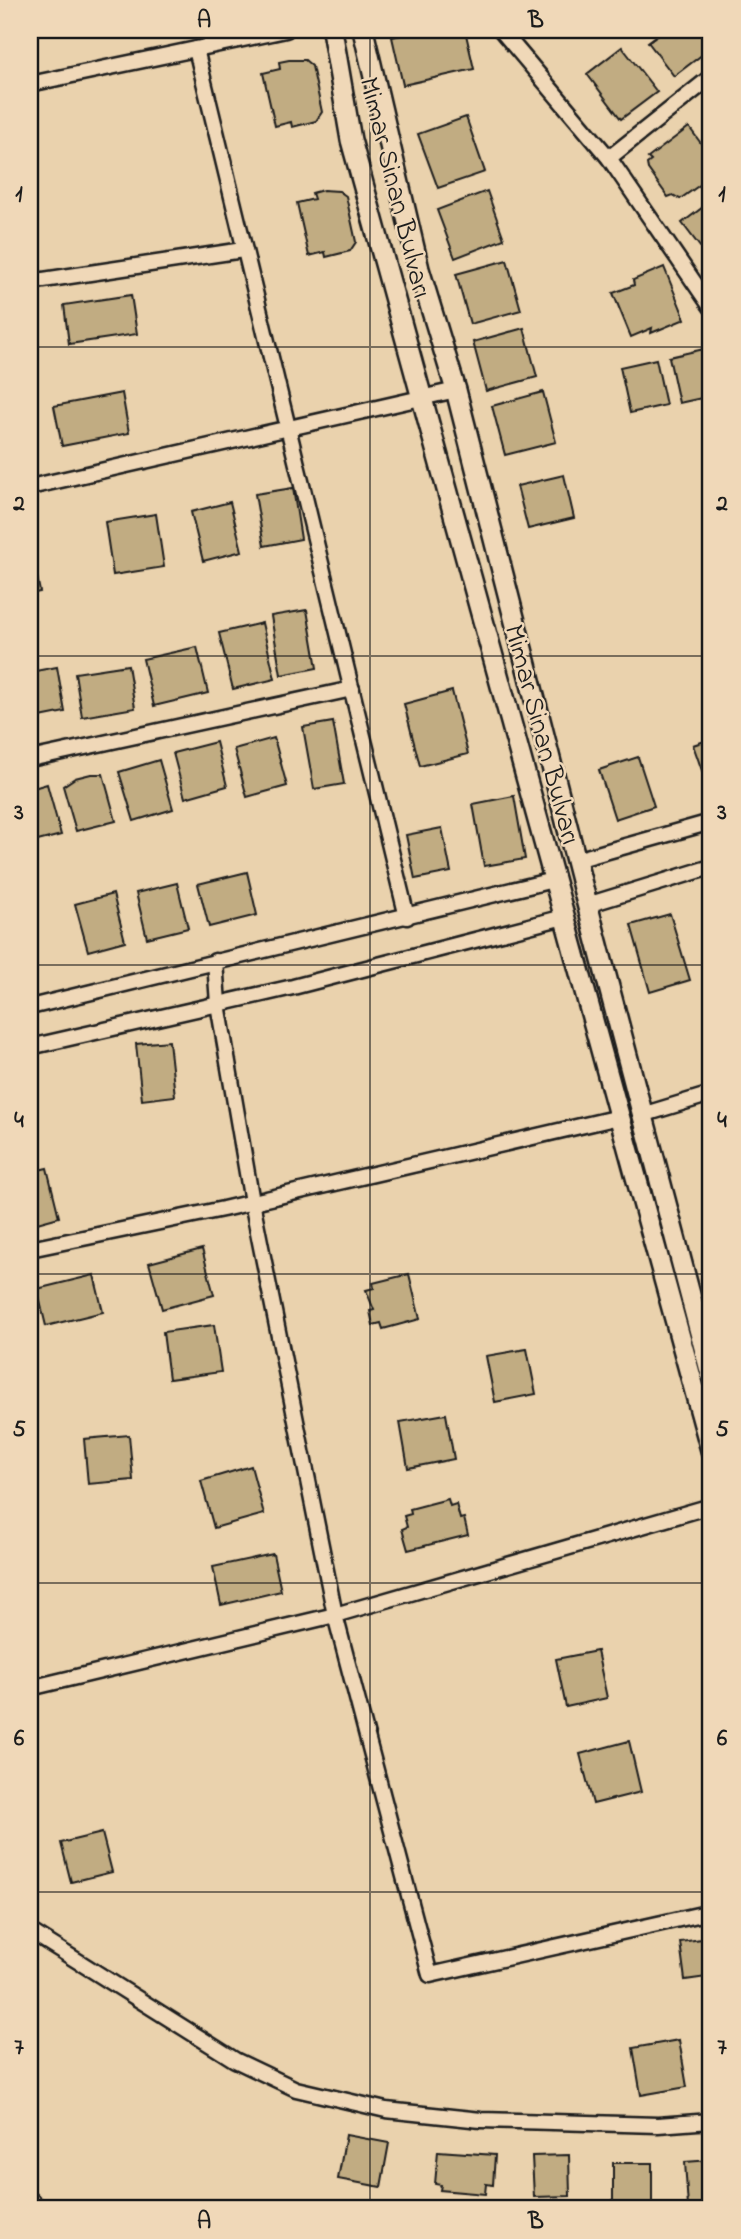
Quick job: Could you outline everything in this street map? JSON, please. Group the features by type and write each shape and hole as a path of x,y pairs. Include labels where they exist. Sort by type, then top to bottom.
{"main road":[{"name":"Mimar Sinan Bulvarı","path":"331,30 351,140 711,1450"},
{"name":"Mimar Sinan Bulvarı","path":"363,30 419,269 456,390 587,905 711,1374"}],"street":[{"path":"30,83 286,30"},
{"path":"501,30 608,158 711,307"},
{"path":"196,49 243,250 291,428 407,918"},
{"path":"608,158 711,77"},
{"path":"30,282 243,250"},
{"path":"30,486 456,390"},
{"path":"30,759 352,689"},
{"path":"576,860 711,822"},
{"path":"587,905 711,867"},
{"path":"30,1007 215,961 407,918 554,880"},
{"path":"30,1047 218,1004 564,917"},
{"path":"215,961 218,1004 252,1202 335,1615 430,1975 711,1912"},
{"path":"642,1115 711,1094"},
{"path":"30,1249 252,1202 619,1117"},
{"path":"30,1688 335,1615 711,1506"},
{"path":"30,1931 234,2060 296,2089 386,2110 481,2119 658,2125 711,2121"},
{"path":"30,2199 40,2209"}],"building":[{"path":"424,30 465,30 474,69 403,85 392,37"},
{"path":"664,30 711,30 711,48 674,76 648,42"},
{"path":"622,47 657,92 621,119 587,74"},
{"path":"305,60 312,66 322,112 316,121 292,127 291,122 275,126 263,73 280,69 279,62"},
{"path":"466,117 485,172 438,188 418,134"},
{"path":"689,127 711,157 711,177 680,199 673,195 668,197 648,169 647,164 651,161 648,158"},
{"path":"323,190 339,191 346,196 356,242 350,251 326,257 325,252 309,256 297,203 314,199 312,193"},
{"path":"487,191 504,239 455,258 437,210"},
{"path":"711,201 711,259 710,260 682,223"},
{"path":"507,260 521,310 470,324 456,274"},
{"path":"664,267 685,319 651,333 652,328 631,337 613,293 634,285 633,280"},
{"path":"131,295 137,334 69,344 64,305"},
{"path":"524,328 537,377 486,391 473,342"},
{"path":"704,349 711,378 711,396 679,403 669,357"},
{"path":"656,359 666,405 630,413 620,367"},
{"path":"543,392 556,442 505,455 492,406"},
{"path":"122,393 129,433 62,446 54,406"},
{"path":"564,475 574,518 528,529 517,486"},
{"path":"293,488 301,539 264,546 255,494"},
{"path":"230,502 242,551 203,561 191,512"},
{"path":"156,514 164,567 113,575 105,522"},
{"path":"30,542 40,592 30,594"},
{"path":"307,610 317,668 281,675 271,616"},
{"path":"262,623 275,679 233,689 219,633"},
{"path":"197,647 208,693 154,706 143,659"},
{"path":"128,665 135,708 82,717 75,673"},
{"path":"57,667 65,712 30,719 30,672"},
{"path":"452,691 468,754 420,766 404,704"},
{"path":"333,722 344,784 314,789 303,727"},
{"path":"274,738 287,786 247,797 234,749"},
{"path":"711,739 711,793 710,793 693,745"},
{"path":"216,742 227,786 185,798 173,753"},
{"path":"638,757 654,806 615,819 599,770"},
{"path":"159,760 173,809 134,821 119,772"},
{"path":"103,774 116,821 76,831 63,786 75,778"},
{"path":"47,784 61,835 30,843 30,789"},
{"path":"514,796 525,859 484,866 473,804"},
{"path":"442,828 451,872 415,879 406,835"},
{"path":"247,872 257,915 209,927 198,884"},
{"path":"177,883 188,928 147,938 136,893"},
{"path":"113,894 125,941 88,951 75,904"},
{"path":"670,914 690,980 650,992 631,925"},
{"path":"169,1041 175,1096 142,1100 136,1044"},
{"path":"47,1168 59,1217 30,1225 30,1172"},
{"path":"202,1249 214,1295 162,1309 149,1263"},
{"path":"409,1274 420,1319 383,1329 381,1323 373,1325 370,1311 374,1310 366,1290 374,1288 373,1283"},
{"path":"94,1275 103,1312 46,1326 37,1289"},
{"path":"214,1325 221,1372 169,1379 163,1332"},
{"path":"527,1349 536,1394 495,1402 486,1356"},
{"path":"446,1414 454,1459 408,1468 400,1422"},
{"path":"129,1435 133,1480 88,1484 84,1439"},
{"path":"251,1466 264,1514 214,1528 201,1481"},
{"path":"448,1499 450,1506 456,1504 460,1519 464,1518 468,1535 408,1550 402,1529 407,1527 404,1516 411,1514 410,1509"},
{"path":"273,1554 281,1591 221,1605 213,1567"},
{"path":"597,1651 607,1698 566,1707 556,1659"},
{"path":"629,1741 641,1792 593,1804 580,1754"},
{"path":"102,1833 112,1872 71,1882 61,1843"},
{"path":"702,1939 707,1977 685,1980 680,1942"},
{"path":"679,2040 687,2087 641,2095 633,2048"},
{"path":"346,2135 389,2143 381,2187 338,2179"},
{"path":"438,2151 495,2155 493,2185 486,2184 485,2194 440,2190 441,2185 435,2184"},
{"path":"569,2155 570,2196 534,2197 532,2156"},
{"path":"711,2160 711,2209 688,2207 685,2162"},
{"path":"613,2163 652,2163 652,2203 613,2203"}]}
